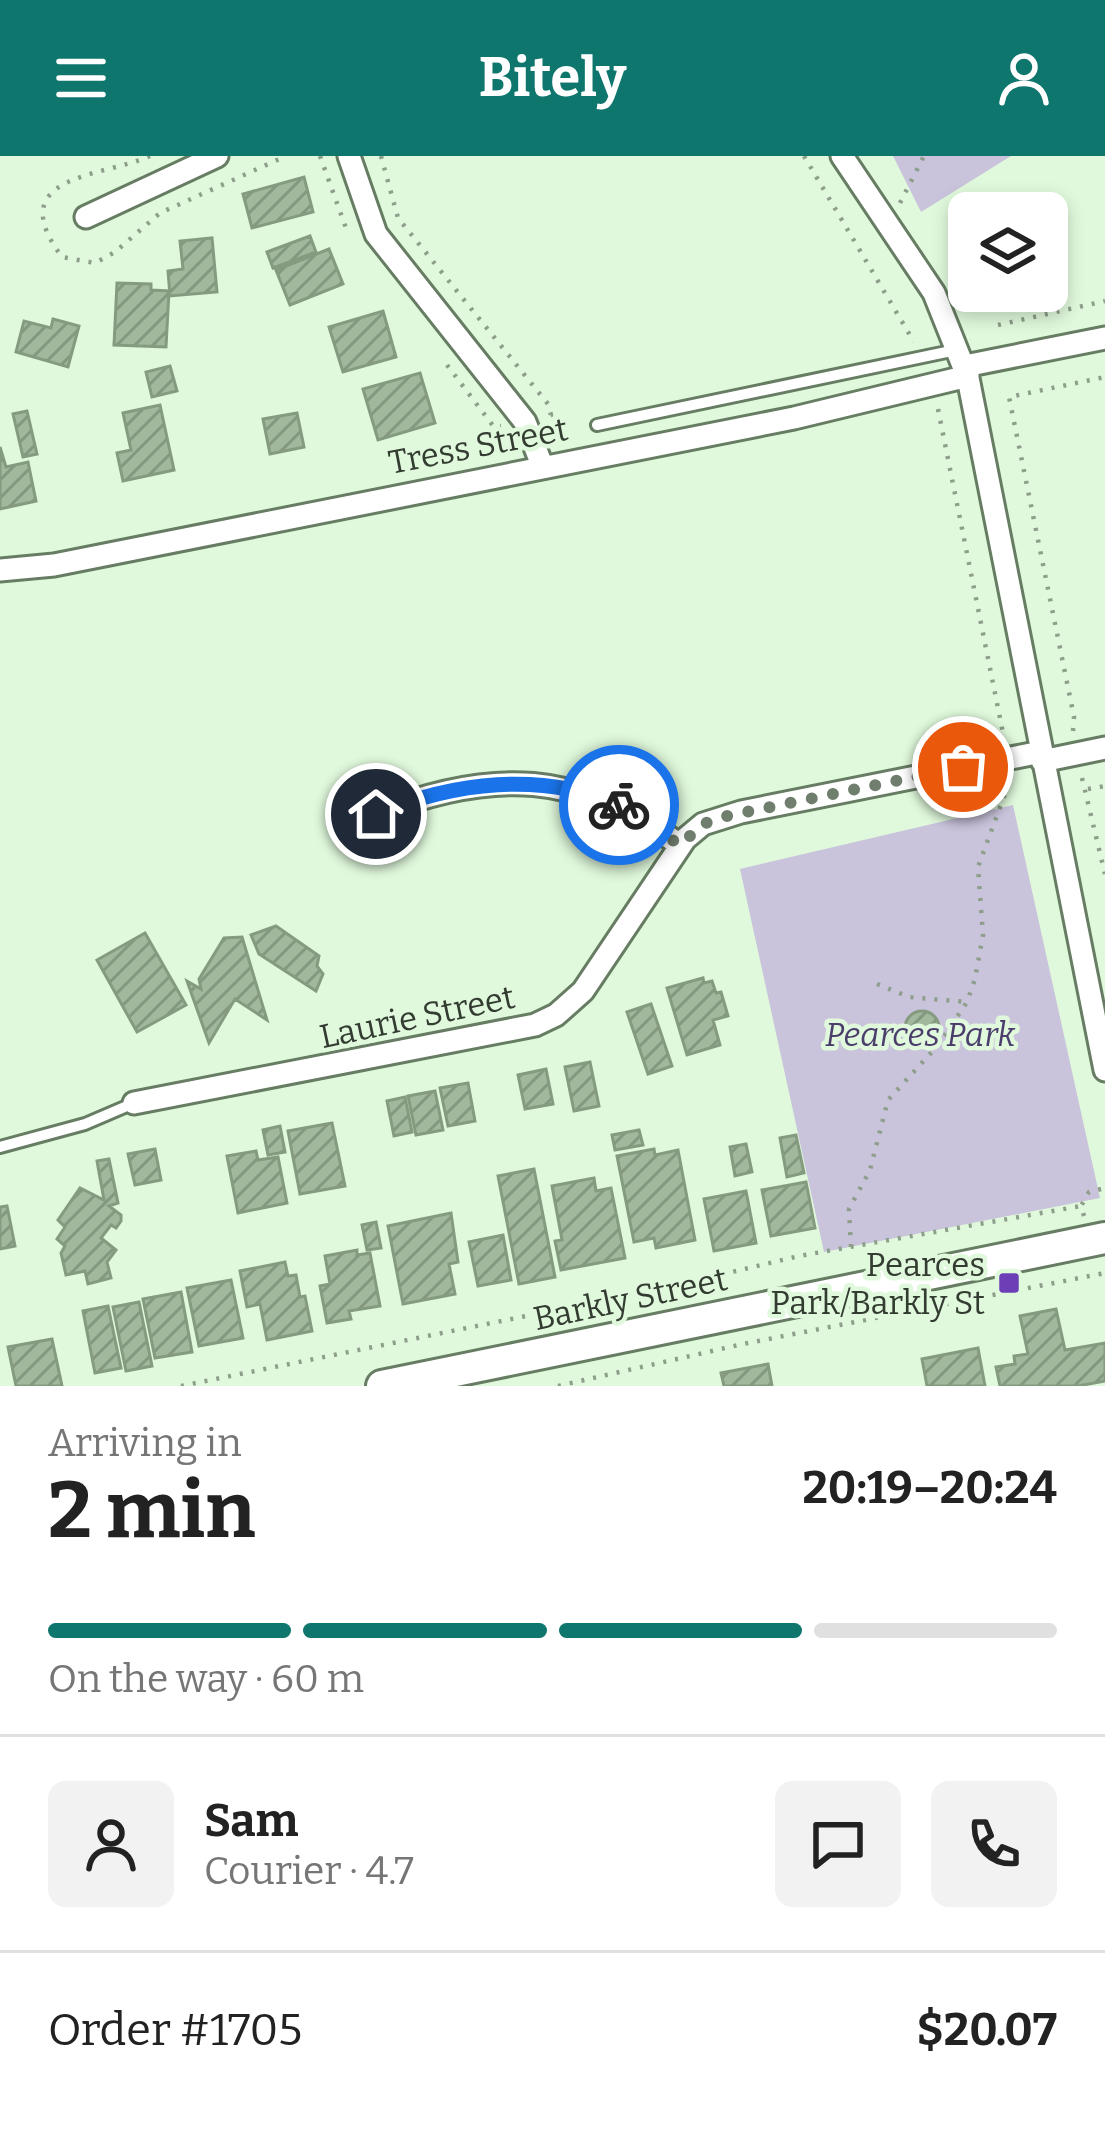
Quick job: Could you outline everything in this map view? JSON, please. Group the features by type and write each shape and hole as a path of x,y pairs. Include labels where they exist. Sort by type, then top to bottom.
{"main road":[{"path":"1105,1225 1105,1238"},
{"name":"Barkly Street","path":"382,1386 1105,1238"}],"street":[{"path":"86,217 218,156"},
{"path":"350,156 381,242 525,422 542,465"},
{"path":"842,156 934,293 964,364 1105,1070"},
{"name":"Tress Street","path":"0,571 77,560 794,418 930,386 964,364 1105,338"},
{"name":"Laurie Street","path":"134,1103 504,1034 545,1021 583,991 680,845 703,824 722,817 1007,758 1105,748"},
{"path":"376,814 424,798 491,785 562,786 621,806 680,845"}],"lane":[{"name":"Tress Street","path":"597,425 920,359 964,364"},
{"path":"0,1147 85,1124 134,1103"}],"path":[{"path":"150,156 63,180 47,194 41,214 47,239 62,256 95,262 115,252 160,213 286,156"},
{"path":"381,156 398,218 548,404 551,416"},
{"path":"804,156 912,337 920,359"},
{"path":"889,225 924,156"},
{"path":"998,325 1105,301"},
{"path":"1105,377 1009,397 1105,874"},
{"path":"851,1247 849,1209 870,1170 888,1100 940,1043 967,1002 982,956 978,867 1010,778 939,412 930,386"},
{"path":"1088,789 1105,786"},
{"path":"877,984 910,997 967,1002"},
{"path":"922,1047 924,1058"},
{"path":"181,1386 851,1247 1081,1206 1088,1192 1105,1188"},
{"path":"558,1386 743,1344 1105,1273"}],"green space":[{"path":"893,156 1011,156 948,192 921,212"},
{"name":"Pearces Park","path":"1013,805 1100,1198 824,1252 740,869"}],"building":[{"path":"304,177 313,212 252,228 243,194"},
{"path":"310,236 316,252 273,268 267,252"},
{"path":"212,238 217,292 170,296 168,271 183,269 180,241"},
{"path":"329,249 343,284 290,305 276,270"},
{"path":"117,283 151,284 151,290 169,291 166,347 114,345"},
{"path":"383,311 396,357 343,372 329,327"},
{"path":"53,319 79,326 68,367 16,352 24,321 51,328"},
{"path":"170,366 177,391 152,397 146,372"},
{"path":"420,373 435,423 378,440 363,389"},
{"path":"160,405 174,470 123,481 117,453 131,450 123,413"},
{"path":"27,411 37,454 23,457 13,414"},
{"path":"297,413 304,447 270,454 263,419"},
{"path":"0,447 6,467 28,462 36,501 0,509"},
{"path":"276,926 319,956 317,966 323,974 316,991 259,954 251,935"},
{"path":"145,933 186,1005 137,1032 97,960"},
{"path":"242,937 267,1020 235,999 209,1043 187,981 201,989 199,979 224,938"},
{"path":"703,978 704,983 712,981 716,993 721,992 728,1016 713,1020 720,1045 687,1055 667,988"},
{"path":"651,1004 672,1066 648,1074 627,1012"},
{"path":"922,1011 934,1016 939,1028 934,1040 922,1045 910,1040 905,1028 910,1016"},
{"path":"590,1062 599,1106 574,1111 565,1067"},
{"path":"546,1069 553,1104 525,1109 518,1075"},
{"path":"468,1083 475,1121 448,1126 440,1088"},
{"path":"435,1091 443,1130 416,1135 408,1096"},
{"path":"405,1097 412,1132 394,1136 387,1101"},
{"path":"332,1123 345,1186 300,1194 288,1131"},
{"path":"280,1126 285,1152 268,1155 263,1130"},
{"path":"639,1130 643,1145 615,1150 612,1135"},
{"path":"796,1135 804,1173 787,1177 780,1138"},
{"path":"746,1144 752,1172 735,1176 730,1147"},
{"path":"155,1149 161,1180 135,1185 128,1154"},
{"path":"654,1149 655,1155 678,1150 695,1240 656,1248 654,1238 634,1242 617,1156"},
{"path":"256,1151 258,1160 278,1157 287,1203 238,1213 227,1156"},
{"path":"109,1159 118,1203 109,1206 121,1215 121,1221 101,1238 116,1250 107,1262 111,1278 88,1284 85,1271 66,1275 61,1253 65,1246 57,1239 65,1227 58,1220 80,1188 104,1200 97,1161"},
{"path":"534,1169 555,1277 519,1284 498,1176"},
{"path":"594,1178 596,1191 611,1188 625,1258 561,1270 555,1241 562,1240 552,1186"},
{"path":"806,1182 815,1228 771,1236 762,1190"},
{"path":"746,1191 756,1243 714,1251 704,1199"},
{"path":"7,1206 15,1246 0,1249 0,1207"},
{"path":"451,1213 458,1262 449,1264 455,1294 403,1304 388,1226"},
{"path":"376,1222 381,1248 367,1250 362,1225"},
{"path":"503,1235 511,1280 478,1286 469,1242"},
{"path":"357,1250 357,1255 370,1253 380,1306 349,1311 351,1319 327,1323 320,1286 330,1284 325,1256"},
{"path":"285,1262 288,1276 296,1275 300,1297 305,1296 312,1331 267,1340 260,1304 247,1307 240,1271"},
{"path":"231,1280 243,1338 199,1346 187,1288"},
{"path":"181,1292 192,1352 155,1358 143,1299"},
{"path":"139,1302 152,1366 126,1371 113,1307"},
{"path":"108,1306 121,1368 95,1373 83,1311"},
{"path":"1056,1309 1065,1350 1105,1343 1105,1381 1078,1386 1000,1386 996,1367 1015,1364 1014,1356 1028,1354 1020,1316"},
{"path":"52,1339 62,1386 16,1386 8,1347"},
{"path":"978,1348 985,1386 927,1386 922,1359"},
{"path":"768,1364 772,1386 724,1386 721,1373"}],"way so far":[{"path":"619,805 680,845 703,824 722,817 963,767"}],"place":[{"name":"Pearces Park/Barkly St","path":"1009,1283"}],"route":[{"path":"376,814 424,798 507,784 562,786 619,805"}]}
